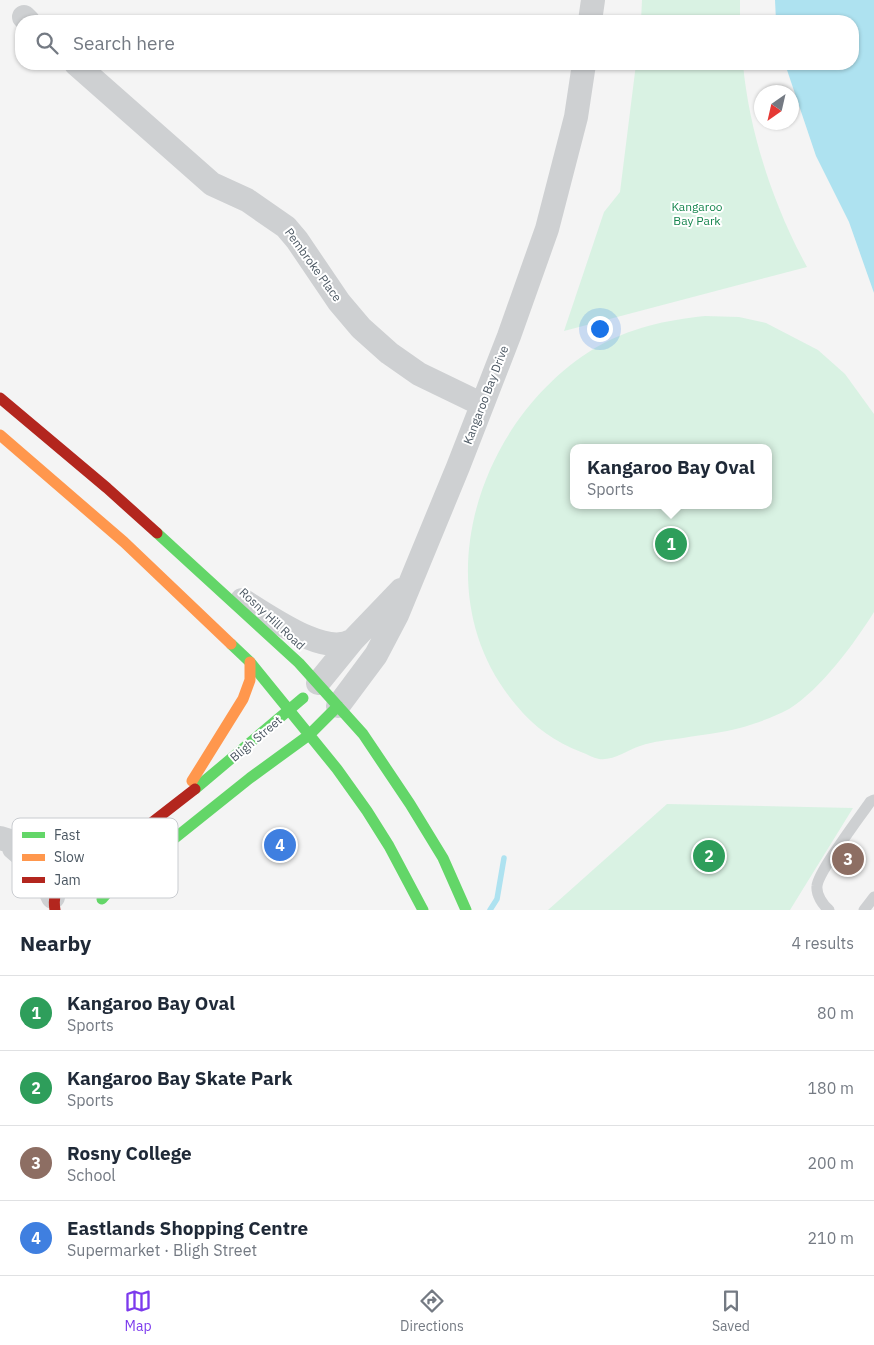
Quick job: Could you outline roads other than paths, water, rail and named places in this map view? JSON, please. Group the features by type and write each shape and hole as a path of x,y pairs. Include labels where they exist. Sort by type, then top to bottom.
{"main road":[{"name":"Rosny Hill Road","path":"0,398 107,488 216,586 318,683 363,734 410,804 443,858 466,910"},
{"path":"0,435 144,561 250,662 368,811 423,910"},
{"path":"169,810 200,771 243,698 250,680 250,662"},
{"name":"Bligh Street","path":"158,818 290,711 318,683"},
{"name":"Bligh Street","path":"178,836 250,778 309,735 338,706"}],"street":[{"path":"591,15 592,0"},
{"name":"Pembroke Place","path":"83,70 212,184 247,200 286,227 339,302 361,328 388,353 418,374 481,404"},
{"name":"Kangaroo Bay Drive","path":"338,706 362,675 386,638 458,467 515,321 547,229 576,117 583,70"},
{"name":"Bligh Street","path":"318,683 353,640 410,582"},
{"path":"216,586 312,639 338,645 353,640"},
{"path":"1,838 12,848"}],"lane":[{"path":"829,910 820,898 817,889 821,874 870,802 874,800"},
{"path":"864,910 874,897"}],"water":[{"path":"775,0 874,0 874,293 849,222 816,156 799,106 799,85 792,85 787,70 859,70 859,15 776,15"}],"waterway":[{"path":"490,910 497,899 504,858"}],"place":[{"name":"Kangaroo Bay Oval","path":"671,544"},
{"name":"Eastlands Shopping Centre","path":"280,845"},
{"name":"Kangaroo Bay Skate Park","path":"709,856"},
{"name":"Rosny College","path":"848,859"}],"park label":[{"name":"Kangaroo Bay Park","path":"697,214"}]}
